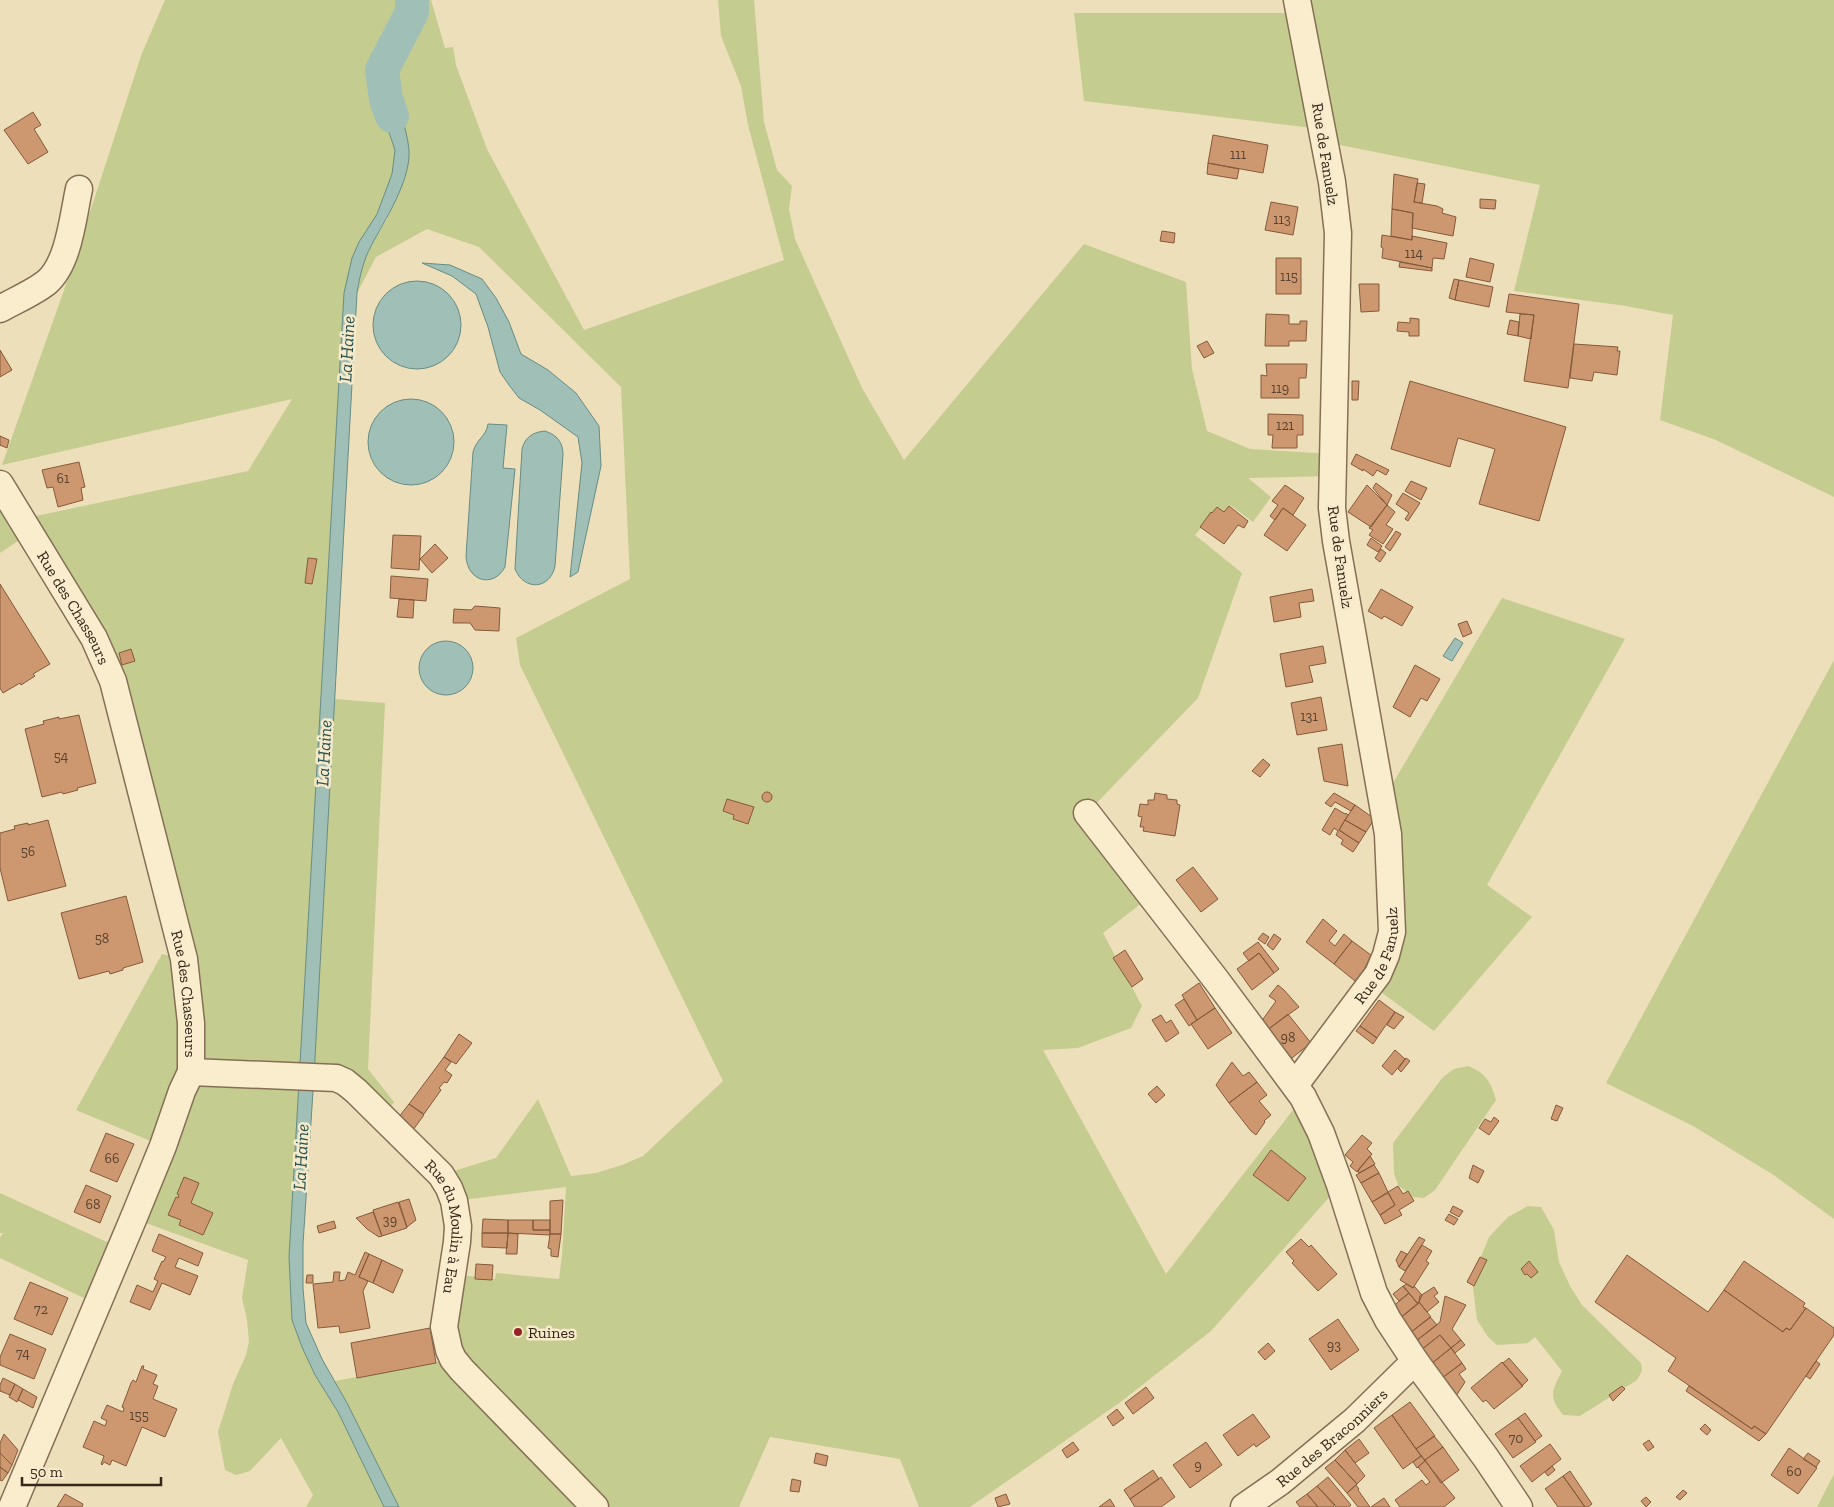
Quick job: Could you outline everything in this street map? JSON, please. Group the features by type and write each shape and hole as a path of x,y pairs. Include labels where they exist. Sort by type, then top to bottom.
{"street":[{"name":"Rue de Fanuelz","path":"1295,1085 1378,974 1386,955 1392,932 1388,834 1332,508 1338,233 1332,182 1297,0"},
{"path":"0,309 46,282 57,269 65,251 80,189"},
{"name":"Rue des Chasseurs","path":"0,484 94,638 113,681 184,959 191,1023 191,1072 134,1217 12,1507"},
{"path":"1087,813 1295,1085 1321,1133 1340,1185 1374,1293 1388,1320 1519,1507"},
{"name":"Rue du Moulin à Eau","path":"191,1072 336,1078 345,1082 356,1091 440,1175 449,1188 456,1207 458,1226 444,1327 453,1359 595,1507"},
{"name":"Rue des Braconniers","path":"1244,1507 1280,1482 1355,1420 1415,1361"}],"green space":[{"path":"165,0 431,0 445,48 453,47 456,65 487,149 584,330 784,260 748,125 741,86 721,36 718,0 754,0 764,122 777,170 792,186 789,209 795,239 862,388 904,460 1084,244 1186,282 1192,369 1207,431 1250,449 1333,454 1332,476 1248,478 1271,497 1253,522 1230,505 1221,517 1214,512 1195,535 1242,573 1198,698 1087,813 1151,896 1103,933 1142,1006 1131,1028 1078,1048 1043,1050 1166,1274 1303,1097 1340,1185 1211,1331 1122,1401 970,1507 919,1507 900,1459 770,1437 739,1507 306,1507 313,1495 281,1438 250,1471 236,1475 225,1470 218,1432 249,1342 242,1298 248,1260 143,1222 194,1097 153,1142 76,1110 162,954 183,959 113,681 30,533 0,553 0,497 22,519 248,471 292,399 2,465 69,276 142,53","holes":["378,69 388,72 409,150 406,174 387,219 362,266 357,293 376,257 427,229 479,247 621,387 630,579 516,638 520,665 723,1081 643,1156 622,1165 596,1173 571,1176 538,1099 496,1158 441,1175 454,1201 566,1187 559,1279 496,1273 495,1279 452,1274 453,1359 335,1381 347,1403 338,1412 315,1375 289,1257 344,293 359,242 377,214 392,174 395,150 374,83"]},
{"path":"1297,0 1834,0 1834,497 1716,440 1660,420 1673,315 1626,306 1514,291 1540,185 1325,142 1322,129 1084,101 1074,13 1299,13"},
{"path":"1502,598 1625,639 1487,885 1532,917 1434,1031 1370,984 1378,974 1383,800"},
{"path":"1834,660 1834,1219 1772,1174 1693,1126 1606,1083"},
{"path":"334,699 385,703 368,1069 394,1102 382,1117 314,1076"},
{"path":"1468,1066 1487,1079 1496,1100 1435,1190 1424,1198 1413,1197 1398,1185 1394,1173 1393,1143 1443,1077 1454,1069"},
{"path":"0,1193 109,1243 88,1300 0,1258 0,1238 3,1233 0,1233"},
{"path":"1528,1206 1541,1207 1554,1230 1559,1262 1570,1286 1582,1305 1641,1363 1642,1371 1637,1380 1580,1416 1563,1415 1555,1403 1553,1393 1562,1371 1535,1337 1528,1343 1497,1345 1488,1337 1477,1320 1472,1279 1489,1237 1508,1217"},
{"path":"1834,1474 1834,1507 1817,1507"}],"water":[{"path":"377,69 388,72 406,131 409,162 402,187 366,257 357,293 303,1244 303,1288 306,1323 322,1359 347,1403 399,1507 384,1507 338,1412 315,1375 302,1347 292,1320 289,1257 344,293 352,258 359,242 377,214 392,174 395,150 374,83"},
{"path":"422,263 450,265 482,279 496,298 509,322 521,354 548,370 576,393 599,426 601,466 578,572 570,577 582,463 578,437 540,410 519,398 509,385 500,372 488,327 476,294 452,276"},
{"path":"417,281 434,285 448,294 457,308 461,325 457,342 448,356 434,365 417,369 400,365 386,356 377,342 373,325 377,308 386,294 400,285"},
{"path":"403,399 419,399 428,402 442,411 451,425 454,442 451,459 442,473 428,482 419,485 403,485 387,478 375,466 368,450 368,434 375,418 387,406"},
{"path":"488,424 507,425 503,468 515,469 505,567 500,574 488,580 481,579 471,571 467,565 466,556 473,452"},
{"path":"545,431 558,440 562,446 563,455 555,566 548,580 536,585 524,581 515,569 522,449 525,441 530,436"},
{"path":"1455,638 1463,643 1452,661 1443,656"},
{"path":"446,641 456,643 465,649 471,658 473,668 471,678 465,687 456,693 446,695 436,693 427,687 421,678 419,668 421,658 427,649 436,643"}],"building":[{"path":"33,112 41,125 34,129 48,152 28,164 4,130"},
{"path":"1213,135 1268,145 1263,173 1208,163"},
{"path":"1208,163 1239,169 1237,179 1207,174"},
{"path":"1394,174 1418,179 1414,202 1437,206 1443,209 1442,213 1456,217 1453,236 1412,228 1413,213 1392,209"},
{"path":"1417,183 1425,184 1422,203 1414,202"},
{"path":"1480,199 1496,200 1495,209 1480,208"},
{"path":"1271,202 1298,207 1293,235 1265,230"},
{"path":"1392,209 1413,213 1412,240 1391,236"},
{"path":"1162,231 1175,233 1174,243 1160,241"},
{"path":"1382,235 1412,240 1412,236 1447,243 1444,259 1433,258 1432,268 1382,258"},
{"path":"1276,258 1301,258 1301,294 1276,294"},
{"path":"1470,258 1494,264 1490,282 1466,277"},
{"path":"1400,262 1432,268 1432,271 1399,267"},
{"path":"1454,279 1459,280 1455,300 1449,298"},
{"path":"1459,280 1493,287 1489,307 1455,300"},
{"path":"1359,284 1379,284 1379,311 1361,312"},
{"path":"1509,294 1579,304 1568,388 1524,381 1534,315 1506,312"},
{"path":"1266,314 1289,315 1289,324 1300,324 1300,321 1307,321 1306,341 1289,341 1289,346 1265,346"},
{"path":"1520,314 1534,315 1531,339 1518,336"},
{"path":"1410,318 1419,319 1419,336 1409,336 1409,332 1397,331 1398,322 1410,323"},
{"path":"1510,320 1519,322 1518,336 1507,334"},
{"path":"1207,341 1214,353 1204,358 1197,346"},
{"path":"1574,344 1618,347 1617,351 1620,351 1617,375 1594,372 1592,381 1570,378"},
{"path":"0,350 12,370 0,377"},
{"path":"1266,364 1307,364 1306,378 1299,378 1299,398 1261,398 1261,375 1267,376"},
{"path":"1352,381 1359,381 1358,400 1352,400"},
{"path":"1410,381 1566,427 1539,521 1479,504 1495,449 1458,438 1450,467 1391,449"},
{"path":"1268,414 1303,415 1303,435 1297,435 1297,448 1272,448 1273,435 1268,435"},
{"path":"0,436 9,440 7,448 0,445"},
{"path":"1356,454 1389,470 1386,475 1377,470 1373,476 1351,464"},
{"path":"79,462 85,487 81,488 83,500 58,507 53,487 47,488 42,470"},
{"path":"1411,481 1427,488 1421,500 1405,491"},
{"path":"1376,483 1392,495 1387,505 1373,488"},
{"path":"1285,485 1304,498 1293,515 1283,508 1275,520 1270,516 1278,505 1272,501"},
{"path":"1367,485 1387,505 1371,527 1348,512"},
{"path":"1403,493 1420,503 1408,521 1405,519 1409,513 1396,504"},
{"path":"1387,505 1395,512 1386,525 1393,529 1383,544 1369,535 1373,530 1369,528"},
{"path":"1229,506 1248,521 1244,528 1238,525 1224,544 1200,527 1217,507 1224,512"},
{"path":"1283,508 1306,525 1287,551 1264,535"},
{"path":"1396,531 1401,534 1390,551 1385,547"},
{"path":"393,535 421,536 419,570 391,568"},
{"path":"1371,538 1382,546 1378,552 1367,545"},
{"path":"435,544 448,558 432,573 420,559"},
{"path":"1381,549 1386,553 1380,562 1375,558"},
{"path":"308,558 317,559 312,584 305,583"},
{"path":"391,576 428,579 426,601 390,598"},
{"path":"0,584 50,664 33,674 35,676 21,685 20,683 3,693 0,688"},
{"path":"1312,589 1314,601 1299,603 1301,617 1274,622 1270,597"},
{"path":"1381,589 1413,607 1402,626 1384,616 1382,619 1368,611"},
{"path":"399,599 414,600 413,618 397,617"},
{"path":"475,606 500,608 499,631 475,630 470,623 453,623 454,609 471,610"},
{"path":"1467,621 1472,633 1463,637 1458,624"},
{"path":"1323,646 1326,663 1309,666 1313,682 1286,687 1280,654"},
{"path":"131,649 135,661 122,665 119,653"},
{"path":"1415,665 1440,679 1427,701 1421,698 1410,717 1393,707"},
{"path":"1321,697 1327,730 1297,735 1291,703"},
{"path":"79,715 96,783 63,794 62,792 42,797 25,729 44,724 43,721"},
{"path":"1342,744 1348,786 1324,781 1318,748"},
{"path":"1263,759 1270,765 1260,777 1252,771"},
{"path":"765,792 769,792 772,797 771,801 765,802 762,799 762,795"},
{"path":"1155,793 1167,795 1167,799 1177,800 1177,804 1180,805 1175,836 1143,831 1144,827 1140,827 1142,817 1138,816 1140,804 1148,805 1148,800 1154,800"},
{"path":"1334,793 1355,805 1351,811 1335,802 1331,807 1325,803"},
{"path":"727,799 754,807 748,824 733,819 734,815 723,811"},
{"path":"1355,805 1372,817 1373,821 1366,832 1345,820"},
{"path":"1335,808 1348,815 1339,830 1359,843 1353,852 1341,844 1343,840 1336,835 1338,831 1334,828 1330,835 1322,830"},
{"path":"48,820 66,886 8,901 0,868 0,833 15,829 14,826"},
{"path":"1345,820 1366,832 1359,843 1339,830"},
{"path":"1193,867 1218,899 1201,912 1176,880"},
{"path":"126,896 143,962 110,974 109,971 79,979 61,913"},
{"path":"1323,919 1337,931 1329,941 1335,946 1344,934 1352,941 1334,964 1306,942"},
{"path":"1263,933 1269,937 1265,944 1258,939"},
{"path":"1274,934 1281,939 1273,950 1267,945"},
{"path":"1352,941 1371,955 1364,970 1355,981 1334,964"},
{"path":"1258,942 1279,969 1274,973 1259,953 1249,961 1243,953"},
{"path":"1125,950 1143,979 1132,987 1113,958"},
{"path":"1259,953 1274,973 1252,990 1237,969"},
{"path":"1199,983 1215,1008 1197,1020 1182,995"},
{"path":"1278,985 1299,1007 1267,1030 1261,1022 1276,1001 1269,996"},
{"path":"1184,999 1197,1020 1189,1026 1175,1005"},
{"path":"1379,1000 1395,1012 1377,1038 1360,1026"},
{"path":"1215,1008 1232,1033 1208,1049 1191,1024"},
{"path":"1395,1012 1404,1017 1394,1029 1387,1025"},
{"path":"1288,1014 1311,1043 1288,1061 1265,1032"},
{"path":"1161,1015 1166,1023 1171,1020 1179,1033 1166,1042 1152,1020"},
{"path":"1360,1026 1377,1038 1373,1044 1356,1031"},
{"path":"459,1034 472,1043 456,1064 444,1057"},
{"path":"1395,1050 1405,1059 1392,1075 1382,1066"},
{"path":"444,1057 451,1062 445,1070 452,1075 447,1083 444,1082 439,1088 441,1090 424,1114 409,1104"},
{"path":"1406,1058 1410,1061 1401,1072 1398,1069"},
{"path":"1232,1062 1243,1076 1249,1072 1257,1082 1229,1103 1216,1085"},
{"path":"1257,1082 1267,1095 1259,1101 1271,1115 1264,1121 1256,1135 1229,1103"},
{"path":"1157,1086 1165,1095 1156,1103 1148,1094"},
{"path":"409,1104 424,1115 413,1130 398,1118"},
{"path":"1556,1105 1563,1108 1557,1121 1551,1119"},
{"path":"1494,1117 1499,1121 1489,1135 1479,1128 1485,1119 1491,1122"},
{"path":"106,1133 134,1144 117,1182 90,1171"},
{"path":"1362,1135 1372,1143 1367,1149 1372,1154 1357,1172 1350,1166 1353,1162 1345,1155"},
{"path":"1271,1150 1306,1178 1288,1201 1253,1175"},
{"path":"1370,1156 1375,1164 1359,1173 1358,1170"},
{"path":"1374,1165 1379,1173 1361,1183 1356,1175"},
{"path":"1473,1165 1484,1171 1478,1183 1469,1178"},
{"path":"1379,1173 1388,1192 1372,1202 1361,1183"},
{"path":"184,1177 199,1183 191,1203 213,1213 203,1235 179,1225 181,1220 168,1215 176,1197 178,1198 179,1195 177,1194"},
{"path":"86,1185 111,1196 100,1223 74,1212"},
{"path":"1398,1186 1403,1194 1408,1191 1414,1201 1399,1210 1402,1215 1385,1224 1380,1215 1395,1205 1388,1192"},
{"path":"1388,1193 1395,1205 1380,1215 1372,1202"},
{"path":"409,1199 416,1220 407,1227 399,1202"},
{"path":"563,1200 561,1234 550,1234 550,1201"},
{"path":"398,1202 407,1228 382,1236 373,1210"},
{"path":"1453,1206 1463,1211 1459,1217 1450,1212"},
{"path":"373,1212 382,1236 379,1237 356,1218"},
{"path":"1449,1214 1458,1219 1454,1225 1445,1220"},
{"path":"483,1219 508,1220 508,1233 482,1233"},
{"path":"508,1220 533,1220 533,1230 550,1230 550,1235 508,1233"},
{"path":"533,1220 550,1220 550,1230 533,1230"},
{"path":"334,1221 336,1228 319,1233 317,1226"},
{"path":"482,1233 508,1233 507,1248 482,1247"},
{"path":"508,1233 518,1234 517,1254 506,1254"},
{"path":"159,1234 203,1253 198,1266 179,1258 175,1267 198,1276 190,1295 162,1283 150,1310 130,1302 137,1285 153,1292 158,1281 154,1279 162,1261 166,1257 152,1251"},
{"path":"550,1234 561,1234 558,1257 551,1256 551,1249 548,1248"},
{"path":"1419,1237 1425,1240 1405,1271 1399,1267"},
{"path":"1301,1239 1309,1247 1311,1245 1337,1274 1318,1291 1292,1263 1294,1261 1286,1252"},
{"path":"1422,1245 1432,1251 1426,1261 1429,1263 1413,1288 1400,1280"},
{"path":"1401,1251 1407,1254 1399,1267 1396,1260"},
{"path":"365,1252 369,1254 359,1277 368,1281 363,1291 370,1328 340,1333 339,1326 318,1328 313,1284 333,1282 334,1272 340,1272 339,1281 345,1280 348,1272 355,1275"},
{"path":"369,1254 382,1260 373,1283 359,1277"},
{"path":"1627,1255 1708,1312 1724,1290 1783,1332 1786,1328 1790,1330 1806,1308 1834,1328 1834,1335 1766,1434 1754,1426 1752,1429 1668,1371 1676,1358 1595,1302"},
{"path":"1480,1257 1487,1260 1474,1286 1467,1282"},
{"path":"382,1260 403,1270 393,1293 373,1283"},
{"path":"1529,1261 1538,1272 1531,1278 1527,1274 1525,1275 1521,1269"},
{"path":"1744,1261 1805,1303 1803,1307 1806,1308 1790,1330 1786,1328 1783,1332 1724,1290"},
{"path":"476,1264 493,1265 492,1280 475,1279"},
{"path":"307,1275 313,1275 313,1283 306,1283"},
{"path":"30,1282 68,1298 52,1335 14,1319"},
{"path":"1407,1284 1413,1288 1414,1286 1422,1295 1418,1304 1403,1286"},
{"path":"1403,1286 1409,1293 1399,1301 1393,1294"},
{"path":"1434,1287 1438,1293 1434,1296 1439,1302 1427,1312 1419,1302 1420,1296"},
{"path":"1409,1293 1418,1304 1399,1319 1391,1308"},
{"path":"1445,1296 1466,1305 1452,1329 1461,1340 1451,1348 1440,1335 1422,1349 1416,1341 1440,1322"},
{"path":"1419,1302 1431,1317 1410,1333 1399,1319"},
{"path":"1430,1317 1437,1325 1416,1341 1410,1333"},
{"path":"1338,1319 1359,1350 1331,1370 1309,1339"},
{"path":"430,1328 436,1363 357,1378 351,1343"},
{"path":"10,1334 46,1349 34,1379 0,1365 0,1357"},
{"path":"1440,1335 1451,1348 1431,1364 1420,1351"},
{"path":"1461,1340 1465,1345 1455,1353 1451,1348"},
{"path":"1268,1343 1275,1351 1265,1360 1258,1352"},
{"path":"1451,1348 1462,1363 1442,1378 1431,1364"},
{"path":"1509,1358 1528,1380 1522,1386 1503,1363"},
{"path":"1816,1361 1820,1364 1810,1379 1806,1376"},
{"path":"1502,1362 1523,1386 1494,1409 1486,1400 1483,1402 1471,1388"},
{"path":"1462,1363 1466,1369 1459,1374 1465,1382 1456,1396 1442,1378"},
{"path":"142,1366 144,1366 143,1369 157,1375 153,1384 158,1386 153,1399 177,1409 165,1437 142,1427 126,1466 112,1460 110,1465 104,1462 102,1465 104,1456 83,1447 94,1421 105,1426 107,1421 101,1418 107,1405 123,1412 124,1408 122,1407 131,1383 133,1380 136,1382"},
{"path":"3,1378 15,1384 10,1395 0,1391"},
{"path":"15,1384 23,1389 17,1402 9,1397"},
{"path":"1622,1386 1625,1389 1613,1401 1609,1395"},
{"path":"1689,1386 1752,1429 1754,1426 1766,1434 1759,1441 1686,1391"},
{"path":"1146,1387 1154,1398 1133,1414 1125,1403"},
{"path":"23,1389 37,1397 33,1408 18,1400"},
{"path":"1410,1402 1435,1436 1416,1449 1392,1415"},
{"path":"1117,1409 1124,1418 1113,1426 1107,1417"},
{"path":"1525,1413 1542,1436 1535,1441 1518,1418"},
{"path":"1253,1414 1270,1437 1256,1447 1254,1444 1238,1456 1223,1435"},
{"path":"1392,1415 1421,1456 1403,1469 1374,1428"},
{"path":"1518,1418 1536,1442 1513,1458 1495,1434"},
{"path":"1705,1424 1711,1430 1707,1435 1700,1429"},
{"path":"4,1434 18,1450 12,1465 0,1453 0,1443"},
{"path":"1434,1436 1443,1447 1425,1460 1416,1449"},
{"path":"1359,1439 1369,1453 1355,1463 1345,1450"},
{"path":"1649,1440 1654,1447 1648,1451 1643,1444"},
{"path":"1073,1442 1079,1450 1067,1458 1062,1450"},
{"path":"1206,1442 1222,1465 1190,1488 1173,1465"},
{"path":"1550,1444 1561,1459 1532,1482 1520,1466"},
{"path":"1443,1447 1459,1470 1441,1483 1425,1460"},
{"path":"1789,1448 1817,1468 1798,1494 1771,1475"},
{"path":"1345,1450 1365,1476 1357,1484 1335,1460"},
{"path":"0,1453 12,1465 8,1473 0,1467"},
{"path":"816,1453 828,1456 826,1466 814,1463"},
{"path":"1808,1453 1820,1461 1816,1467 1803,1459"},
{"path":"1421,1456 1425,1461 1417,1468 1413,1462"},
{"path":"1335,1460 1357,1484 1347,1493 1325,1468"},
{"path":"1425,1461 1455,1498 1444,1507 1400,1507 1395,1500 1422,1480 1426,1485 1430,1482 1418,1467"},
{"path":"1552,1466 1555,1470 1548,1476 1545,1472"},
{"path":"0,1467 8,1473 2,1481 0,1480"},
{"path":"1153,1470 1159,1479 1130,1499 1124,1490"},
{"path":"1570,1471 1592,1504 1588,1507 1585,1507 1563,1476"},
{"path":"1563,1476 1585,1507 1558,1507 1545,1489"},
{"path":"1161,1477 1175,1497 1161,1507 1135,1507 1130,1499"},
{"path":"1328,1477 1351,1505 1349,1507 1336,1507 1317,1486"},
{"path":"792,1479 801,1481 799,1492 790,1491"},
{"path":"1356,1485 1370,1507 1358,1507 1347,1493"},
{"path":"1317,1486 1335,1505 1333,1507 1318,1507 1307,1494"},
{"path":"1683,1490 1687,1493 1680,1500 1676,1497"},
{"path":"65,1494 83,1504 82,1507 57,1507"},
{"path":"1006,1494 1010,1504 998,1507 995,1498"},
{"path":"1307,1494 1318,1507 1300,1507 1296,1502"},
{"path":"1646,1497 1651,1502 1646,1507 1641,1501"},
{"path":"1384,1498 1390,1507 1371,1507"},
{"path":"1110,1499 1115,1507 1099,1507"}],"waterway":[{"name":"La Haine","path":"392,116 386,99 382,70 412,12 412,0"}],"place":[{"name":"Ruines","path":"518,1332"}]}
